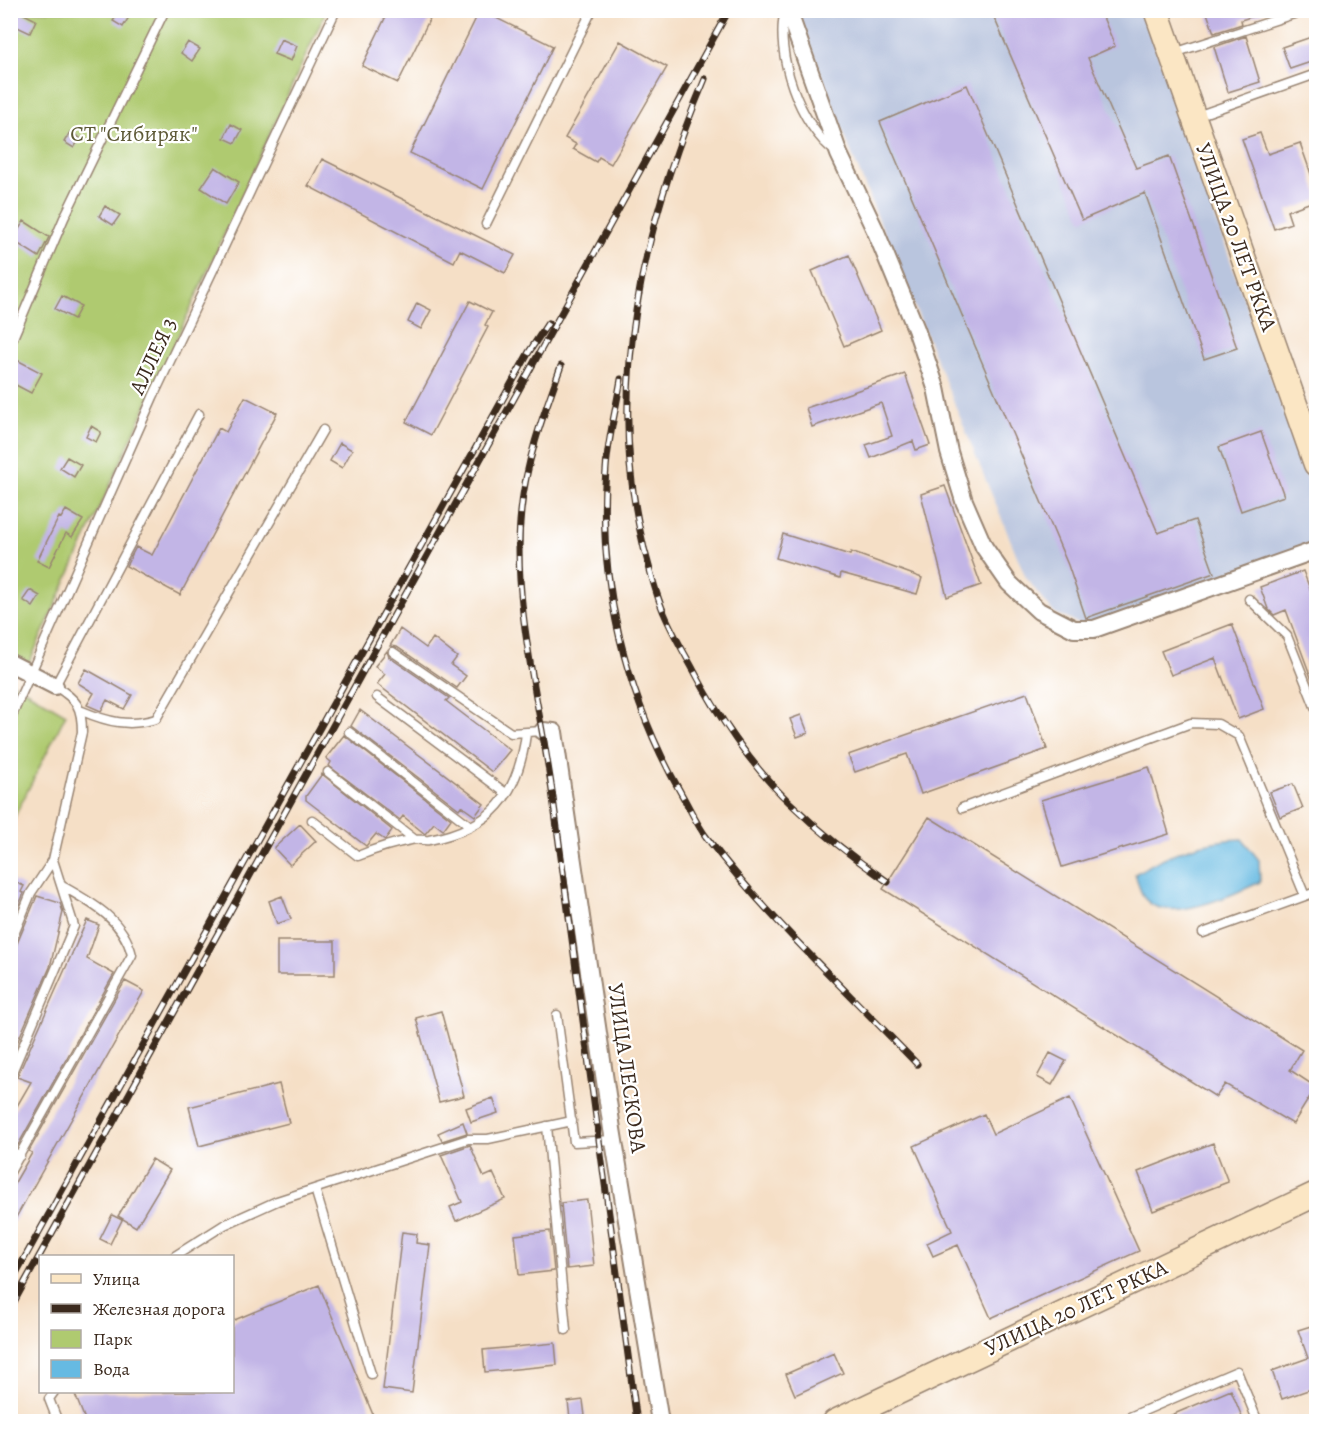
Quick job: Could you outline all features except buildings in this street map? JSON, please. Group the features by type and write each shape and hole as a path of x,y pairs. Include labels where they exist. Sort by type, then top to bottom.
{"main road":[{"name":"УЛИЦА 20 ЛЕТ РККА","path":"1156,10 1317,464"},
{"name":"УЛИЦА 20 ЛЕТ РККА","path":"835,1422 1315,1197"}],"street":[{"path":"786,10 839,154 876,232 916,329 936,388 949,452 963,501 984,547 1009,583 1039,611 1074,629 1094,629 1317,550"},
{"path":"10,663 55,686"},
{"name":"УЛИЦА ЛЕСКОВА","path":"543,731 554,732 558,746 563,800 576,869 613,1140 660,1422"}],"lane":[{"path":"10,345 64,218 165,10"},
{"name":"АЛЛЕЯ 3","path":"10,720 153,397 336,10"},
{"path":"486,224 592,10"},
{"path":"1171,54 1306,10"},
{"path":"1193,117 1317,74"},
{"path":"199,414 55,686 71,696 82,711 97,717 135,725 156,718 323,430"},
{"path":"1249,599 1287,636 1317,708"},
{"path":"393,652 511,733 526,734 543,731"},
{"path":"377,697 507,794"},
{"path":"10,944 31,893 53,860 82,732 82,711"},
{"path":"962,808 1191,723 1218,724 1239,736 1305,896"},
{"path":"349,732 469,825"},
{"path":"312,820 358,856 379,847 414,839 428,840 469,825 493,813 507,794 522,765 526,734"},
{"path":"327,772 414,839"},
{"path":"10,1077 74,926 53,860"},
{"path":"10,1172 132,955 127,938 100,908 62,886"},
{"path":"1203,933 1317,892"},
{"path":"558,1015 574,1142 613,1140"},
{"path":"178,1255 224,1226 277,1201 468,1139 488,1139 572,1121"},
{"path":"546,1126 566,1330"},
{"path":"10,1150 20,1156"},
{"path":"315,1189 371,1374"},
{"path":"1118,1422 1237,1371 1258,1422"},
{"path":"53,1393 49,1399 58,1422"}],"shaded area":[{"path":"797,11 1143,11 1316,504 1316,542 1096,623 1079,624 1053,612 1026,578 851,152"}],"green space":[{"name":"СТ \"Сибиряк\"","path":"10,11 326,11 29,663 10,653"},
{"path":"11,682 66,714 11,824"}],"water":[{"path":"1242,839 1259,860 1260,882 1219,900 1186,908 1156,907 1142,895 1135,874 1147,867 1173,854 1199,845"}],"railway":[{"path":"40,1255 729,10"},
{"path":"705,79 664,192 648,250 636,309 629,368 628,428 633,488 644,548 658,597 670,627 702,686 736,740 775,788 800,813 888,882"},
{"path":"10,1284 529,352 548,323"},
{"path":"561,366 536,437 523,492 519,545 520,581 529,654 553,798 637,1422"},
{"path":"621,379 606,469 604,511 606,554 611,596 620,638 645,719 662,757 707,838 782,926 917,1064"},
{"path":"10,1309 39,1257"}]}
